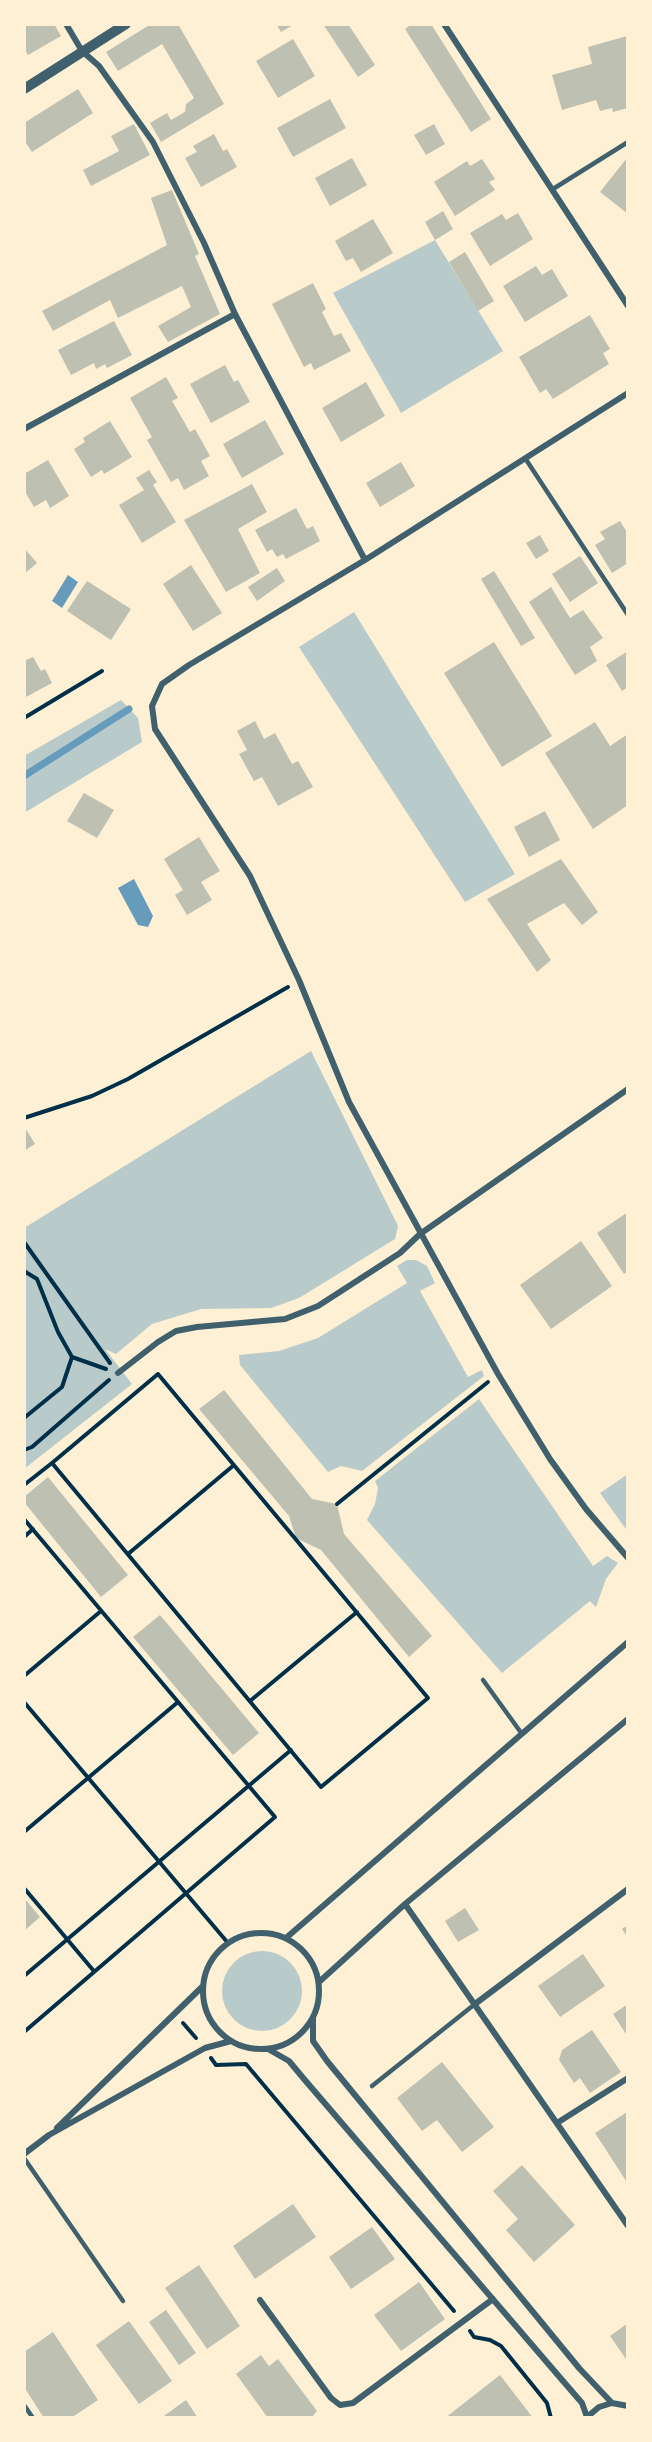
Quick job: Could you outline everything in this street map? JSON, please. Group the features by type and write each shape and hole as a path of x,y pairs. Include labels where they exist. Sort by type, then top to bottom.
{"street":[{"path":"66,24 82,51 99,66 153,142 204,243 235,314 365,560"},
{"path":"24,89 126,24"},
{"path":"444,24 628,306"},
{"path":"24,429 235,314"},
{"path":"628,393 365,560 189,665 162,684 152,706 155,729 250,876 299,980 350,1102 498,1374 550,1459 586,1509 628,1558"},
{"path":"118,1373 176,1331 211,1326 256,1324 300,1315 358,1282 400,1253 420,1234 628,1089"},
{"path":"286,1938 628,1642"},
{"path":"319,1982 405,1904 628,1719"},
{"path":"475,2004 628,1889"},
{"path":"405,1904 628,2226"},
{"path":"271,1933 286,1938 308,1956 319,1982 319,2001 313,2018 302,2033 287,2044 268,2049 249,2048 231,2041 216,2029 203,2000 203,1986 208,1968 216,1954 228,1943 241,1936 271,1933"},
{"path":"24,2156 50,2135 203,1986"},
{"path":"313,2018 313,2041 327,2061 579,2368 612,2403"},
{"path":"50,2135 205,2049 231,2041"},
{"path":"268,2049 289,2061 582,2403 586,2417 599,2407 612,2403 628,2406"},
{"path":"557,2123 628,2078"},
{"path":"260,2300 331,2398 340,2405 353,2403 494,2299"}],"lane":[{"path":"553,189 628,142"},
{"path":"525,458 628,615"},
{"path":"483,1680 522,1734"},
{"path":"372,2086 475,2004"},
{"path":"24,2156 123,2301"},
{"path":"24,2405 33,2418"}],"path":[{"path":"24,718 102,671"},
{"path":"24,1118 92,1096 128,1079 299,980"},
{"path":"24,1242 118,1373"},
{"path":"24,1271 37,1279 58,1332 72,1357 118,1373"},
{"path":"24,1418 62,1387 72,1357"},
{"path":"24,1450 32,1447 118,1373"},
{"path":"24,1485 158,1374 428,1698 321,1786 52,1463"},
{"path":"337,1504 498,1374"},
{"path":"128,1554 234,1465"},
{"path":"24,1519 275,1817 93,1970 24,2032"},
{"path":"24,1537 33,1529"},
{"path":"24,1676 101,1611"},
{"path":"250,1701 357,1612"},
{"path":"24,1702 228,1943"},
{"path":"24,1832 178,1702"},
{"path":"24,1968 26,1974 291,1750"},
{"path":"24,1888 93,1970"},
{"path":"175,2014 216,2065 246,2064 474,2337 489,2340 501,2346 547,2403 551,2418"}],"shaded area":[{"path":"435,240 503,351 401,413 333,293"},
{"path":"354,612 515,874 465,902 299,647"},
{"path":"121,700 138,718 142,742 24,813 24,756"},
{"path":"311,1051 398,1226 395,1239 299,1298 271,1308 201,1309 152,1324 116,1354 105,1349 132,1384 24,1469 24,1228"},
{"path":"407,1260 416,1260 427,1266 435,1283 420,1291 468,1377 482,1370 484,1376 362,1471 341,1466 328,1472 240,1365 239,1355 279,1351 318,1338 407,1283 397,1266"},
{"path":"479,1399 593,1566 607,1556 618,1563 606,1579 596,1607 590,1601 502,1673 367,1520 375,1504 378,1488 375,1481"},
{"path":"628,1474 628,1532 600,1493"},
{"path":"262,1951 277,1954 290,1963 299,1976 302,1991 299,2006 290,2019 277,2028 262,2031 247,2028 234,2019 225,2006 222,1991 225,1976 234,1963 247,1954"}],"water":[{"path":"68,575 78,582 62,608 52,601"},
{"path":"134,879 153,916 148,927 138,925 118,888"}],"building":[{"path":"24,24 54,24 61,36 28,55 24,48"},
{"path":"151,24 178,24 224,104 161,142 150,123 167,113 171,120 185,112 186,104 194,98 162,44 118,71 106,52"},
{"path":"276,24 295,24 281,32"},
{"path":"323,24 348,24 375,65 358,77"},
{"path":"412,24 431,24 491,119 471,132 405,29"},
{"path":"627,36 628,108 613,112 612,108 600,111 596,100 562,110 552,75 592,64 588,47"},
{"path":"293,39 315,76 278,98 256,61"},
{"path":"78,89 93,113 32,152 24,140 24,123"},
{"path":"330,99 346,128 293,157 277,128"},
{"path":"134,124 150,155 91,186 83,170 119,151 111,136"},
{"path":"434,124 445,144 426,155 414,135"},
{"path":"214,134 223,151 227,149 237,167 201,187 185,158 197,152 193,146"},
{"path":"352,158 367,185 330,206 315,178"},
{"path":"627,158 628,160 628,214 600,192"},
{"path":"482,159 495,179 489,182 495,190 455,216 434,182 467,161 470,166"},
{"path":"172,190 199,254 195,256 220,314 168,342 158,326 191,307 182,286 118,318 110,300 53,331 42,311 167,245 151,198"},
{"path":"443,211 453,229 435,240 425,222"},
{"path":"518,213 533,239 490,266 470,233 502,214 506,220"},
{"path":"373,219 393,253 361,272 353,258 346,261 335,241"},
{"path":"465,252 494,301 478,311 449,262"},
{"path":"536,266 542,275 552,269 568,296 525,322 503,286"},
{"path":"313,283 326,309 322,312 334,336 341,333 351,351 314,370 311,363 304,367 272,304"},
{"path":"590,315 610,349 603,353 609,364 553,399 546,389 540,393 519,357"},
{"path":"114,321 132,355 107,368 105,364 96,369 94,363 71,375 58,350"},
{"path":"225,365 234,382 238,380 250,402 211,423 190,384"},
{"path":"166,377 178,398 172,401 190,432 195,429 210,456 201,461 209,476 184,490 178,478 171,482 147,440 152,437 130,398"},
{"path":"366,382 385,416 341,442 322,408"},
{"path":"265,420 284,454 242,478 223,444"},
{"path":"110,421 132,457 104,474 102,470 91,477 74,449 85,442 83,438"},
{"path":"48,460 69,496 50,508 46,500 34,507 24,490 24,474"},
{"path":"401,462 415,486 380,507 366,483"},
{"path":"149,470 157,482 153,485 176,522 142,543 119,505 144,490 136,478"},
{"path":"252,484 267,512 238,529 260,573 226,592 184,520"},
{"path":"296,508 307,529 313,526 320,541 286,559 283,554 277,557 272,549 267,552 255,530"},
{"path":"620,521 628,534 628,563 612,573 595,545 605,539 600,532"},
{"path":"540,535 549,551 536,559 526,543"},
{"path":"24,548 37,563 24,574"},
{"path":"580,556 598,583 570,602 552,574"},
{"path":"191,565 222,613 193,631 163,584"},
{"path":"277,568 285,581 257,601 248,587"},
{"path":"494,571 535,638 521,646 481,579"},
{"path":"87,581 131,609 111,640 67,611"},
{"path":"551,587 570,618 583,610 603,638 590,647 597,661 575,675 529,602"},
{"path":"494,642 552,736 502,767 444,673"},
{"path":"628,651 628,687 622,691 606,665"},
{"path":"33,657 41,671 45,669 52,683 24,698 24,661"},
{"path":"255,721 264,739 275,733 292,764 298,761 313,787 278,806 262,777 254,781 239,754 247,750 237,731"},
{"path":"595,722 610,746 628,734 628,805 593,829 545,753"},
{"path":"84,793 114,810 97,838 67,821"},
{"path":"545,811 560,840 529,857 514,827"},
{"path":"199,837 220,871 201,882 212,900 187,915 175,895 183,890 164,859"},
{"path":"561,859 598,912 582,925 564,903 527,924 551,960 537,972 487,899"},
{"path":"24,1126 35,1144 24,1151"},
{"path":"628,1212 628,1271 624,1274 597,1233"},
{"path":"581,1241 612,1286 551,1329 520,1285"},
{"path":"224,1390 312,1499 337,1504 344,1534 432,1636 409,1657 321,1550 296,1538 289,1516 199,1409"},
{"path":"48,1477 128,1575 101,1597 24,1502 24,1497"},
{"path":"160,1615 259,1733 233,1755 133,1637"},
{"path":"24,1898 40,1917 24,1931"},
{"path":"465,1908 479,1930 458,1942 445,1921"},
{"path":"628,1925 628,1938 622,1929"},
{"path":"583,1954 605,1986 560,2017 538,1986"},
{"path":"628,2004 628,2037 613,2014"},
{"path":"592,2030 621,2072 590,2093 580,2078 574,2083 559,2060 562,2050"},
{"path":"442,2062 494,2127 462,2152 437,2120 422,2131 397,2098"},
{"path":"627,2112 628,2115 628,2184 595,2133"},
{"path":"522,2165 575,2225 534,2262 506,2230 518,2219 493,2191"},
{"path":"293,2204 316,2237 255,2279 233,2246"},
{"path":"372,2227 395,2259 351,2289 329,2257"},
{"path":"199,2265 240,2326 207,2349 165,2288"},
{"path":"419,2282 445,2319 401,2351 374,2315"},
{"path":"166,2310 196,2353 179,2365 149,2322"},
{"path":"129,2321 172,2381 139,2404 96,2345"},
{"path":"628,2323 628,2362 610,2336"},
{"path":"53,2332 98,2400 71,2418 44,2418 24,2387 24,2352"},
{"path":"261,2355 269,2366 278,2359 317,2411 311,2418 268,2418 236,2374"},
{"path":"500,2375 533,2418 445,2418"},
{"path":"186,2400 198,2418 161,2418"}],"waterway":[{"path":"24,776 129,709"}]}
